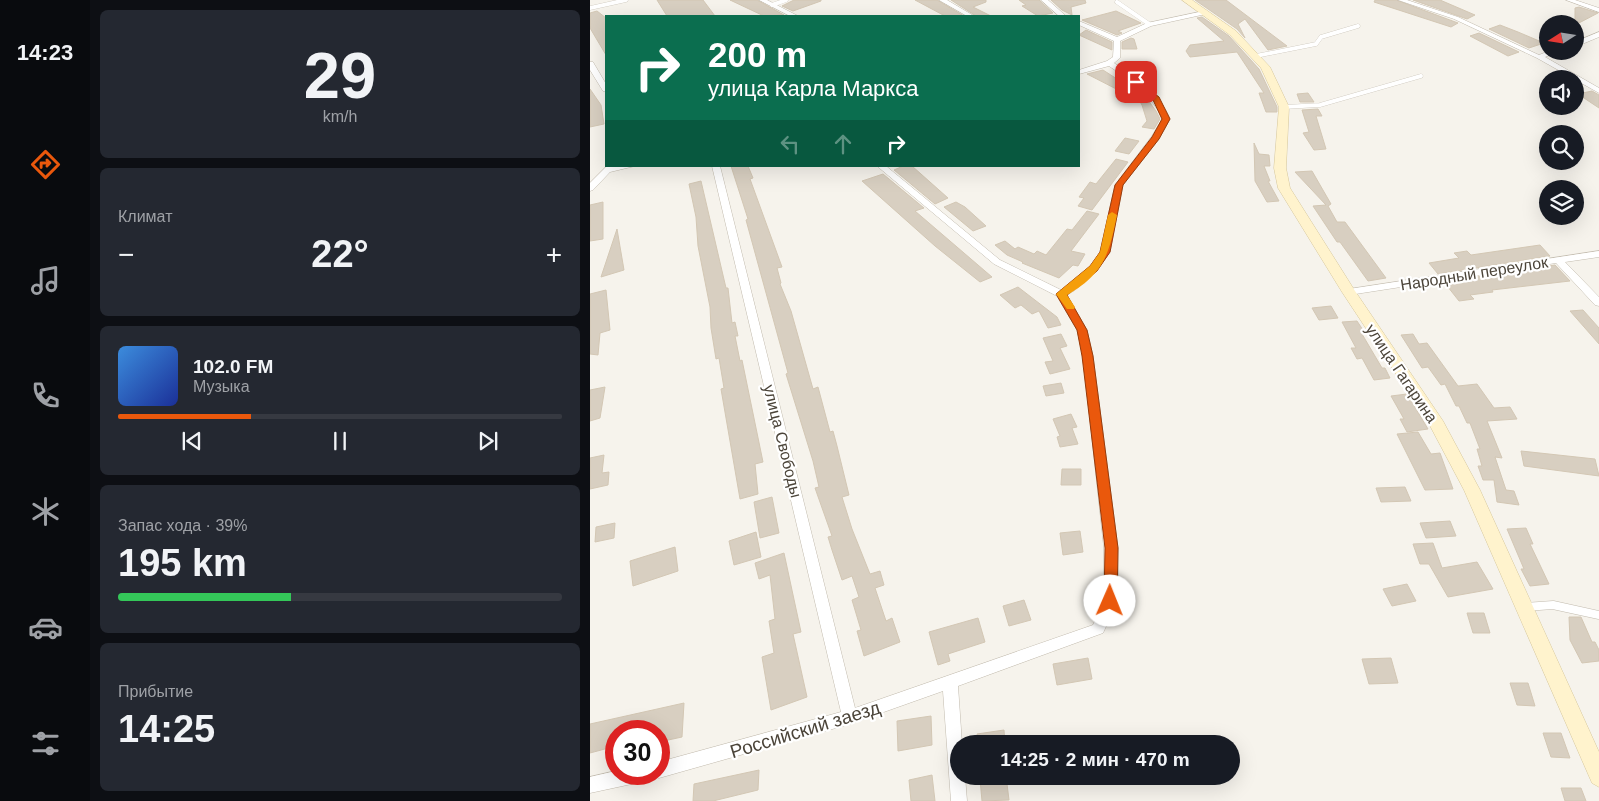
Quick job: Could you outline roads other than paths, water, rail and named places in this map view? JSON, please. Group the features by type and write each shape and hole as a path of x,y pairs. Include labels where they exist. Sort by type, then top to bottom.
{"main road":[{"name":"улица Гагарина","path":"1186,0 1233,34 1266,67 1284,107 1280,168 1284,188 1349,292 1435,421 1472,490 1599,776"}],"street":[{"path":"762,0 793,15"},
{"path":"942,0 969,15"},
{"path":"1044,0 1062,15"},
{"path":"1401,0 1456,18 1539,57"},
{"path":"1569,0 1599,10"},
{"path":"1117,40 1149,24 1204,13"},
{"path":"1080,23 1117,40"},
{"path":"1584,41 1599,34"},
{"path":"1080,72 1110,62 1116,58 1117,40"},
{"path":"1544,60 1599,91"},
{"path":"882,167 997,262 1062,294 1072,288 1094,268 1105,252 1119,185 1156,137 1166,119 1163,110 1150,92 1110,62"},
{"path":"590,64 605,87"},
{"name":"улица Свободы","path":"716,167 850,717"},
{"path":"590,188 611,168"},
{"name":"Народный переулок","path":"1349,292 1599,254"},
{"path":"1558,260 1599,303"},
{"name":"Российский заезд","path":"670,767 850,717 1098,629 1110,601 1111,548 1088,356 1082,330 1062,294"},
{"path":"950,683 960,801"},
{"path":"590,785 605,782"}],"lane":[{"path":"590,8 626,0"},
{"path":"772,5 786,0"},
{"path":"1117,2 1149,24"},
{"path":"1256,56 1316,44 1321,37 1358,26"},
{"path":"1284,107 1320,105 1421,76"},
{"path":"1523,607 1553,605 1599,615"}]}
